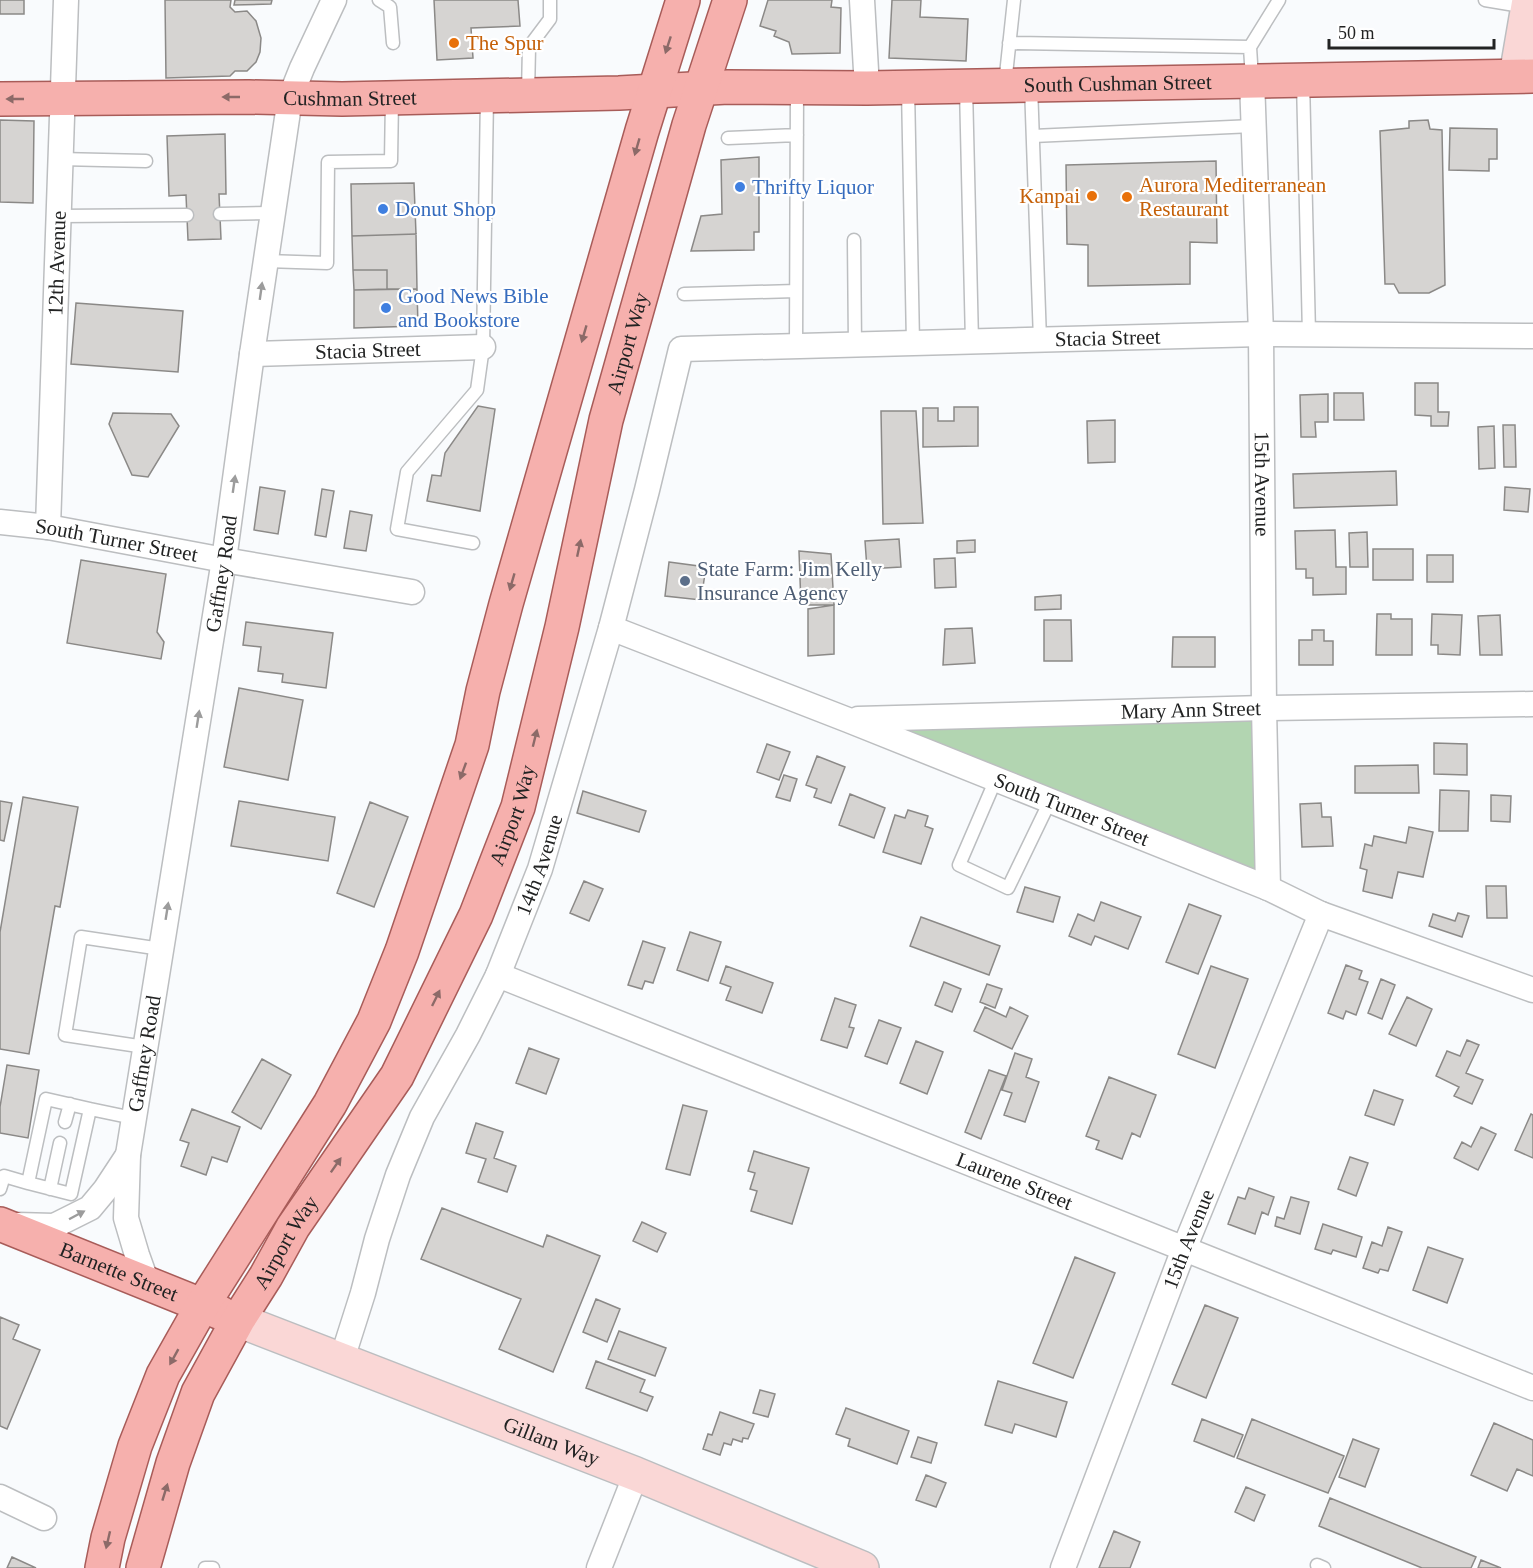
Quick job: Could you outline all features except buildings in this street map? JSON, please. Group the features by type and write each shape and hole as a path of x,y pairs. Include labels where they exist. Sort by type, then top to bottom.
{"main road":[{"name":"Airport Way","path":"102,1568 108,1538 135,1446 164,1375 202,1306 330,1104 374,1021 402,951 472,745 483,691 506,604 654,91 683,0"},
{"name":"Airport Way","path":"143,1568 173,1463 198,1393 293,1227 398,1076 476,915 518,807 562,627 606,420 700,89 730,0"},
{"name":"South Cushman Street","path":"700,89 1524,76"},
{"name":"Cushman Street","path":"0,99 392,98 700,89"},
{"name":"Barnette Street","path":"0,1224 238,1320"}],"street":[{"name":"12th Avenue","path":"48,527 66,0"},
{"name":"Gaffney Road","path":"147,1283 126,1218 128,1155 224,560 290,98 334,0"},
{"path":"862,0 867,88"},
{"path":"1524,76 1528,4"},
{"name":"15th Avenue","path":"1252,80 1261,334 1268,888"},
{"name":"Stacia Street","path":"681,349 1261,334 1533,336"},
{"name":"Stacia Street","path":"252,354 483,347"},
{"name":"14th Avenue","path":"342,1359 398,1175 422,1117 468,1035 498,975 540,869 611,628 681,349"},
{"name":"South Turner Street","path":"0,522 48,527 412,592"},
{"name":"South Turner Street","path":"611,628 1268,888 1321,914 1533,990"},
{"name":"Mary Ann Street","path":"848,720 1264,708 1533,704"},
{"name":"15th Avenue","path":"1063,1568 1184,1249 1321,914"},
{"name":"Laurene Street","path":"498,975 1533,1388"},
{"name":"Gaffney Road","path":"0,1224 54,1226 90,1208 128,1155"},
{"name":"Gillam Way","path":"238,1320 636,1474 862,1568"},
{"path":"598,1568 636,1474"},
{"path":"0,1497 44,1518"}],"lane":[{"path":"380,0 390,7 393,43"},
{"path":"528,95 529,47 550,19 550,0"},
{"path":"1014,0 1010,43 1018,85 1033,136 1040,340"},
{"path":"1252,80 1250,47 1279,0"},
{"path":"1485,0 1528,4"},
{"path":"1010,43 1250,47"},
{"path":"1303,79 1309,334"},
{"path":"966,86 972,342"},
{"path":"796,346 797,87"},
{"path":"908,87 913,343"},
{"path":"473,543 397,529 407,472 477,390 483,347 487,96"},
{"path":"266,261 327,263 328,162 391,161 392,98"},
{"path":"1033,136 1253,126"},
{"path":"728,138 797,135"},
{"path":"60,159 146,161"},
{"path":"220,214 273,213"},
{"path":"59,216 187,215"},
{"path":"854,240 855,345"},
{"path":"684,294 796,291"},
{"path":"996,779 959,865 1008,888 1050,801"},
{"path":"145,1047 65,1035 79,948 81,937 161,949"},
{"path":"28,1183 46,1099 134,1118"},
{"path":"65,1122 70,1104"},
{"path":"0,1189 4,1176 71,1194 90,1109"},
{"path":"50,1189 60,1143"},
{"path":"205,1568 213,1568"}],"green space":[{"path":"1264,708 1268,888 848,720"}],"place":[{"name":"The Spur","path":"454,43"},
{"name":"Thrifty Liquor","path":"740,187"},
{"name":"Kanpai","path":"1092,196"},
{"name":"Aurora Mediterranean Restaurant","path":"1127,197"},
{"name":"Donut Shop","path":"383,209"},
{"name":"Good News Bible and Bookstore","path":"386,308"},
{"name":"State Farm: Jim Kelly Insurance Agency","path":"685,581"}]}
